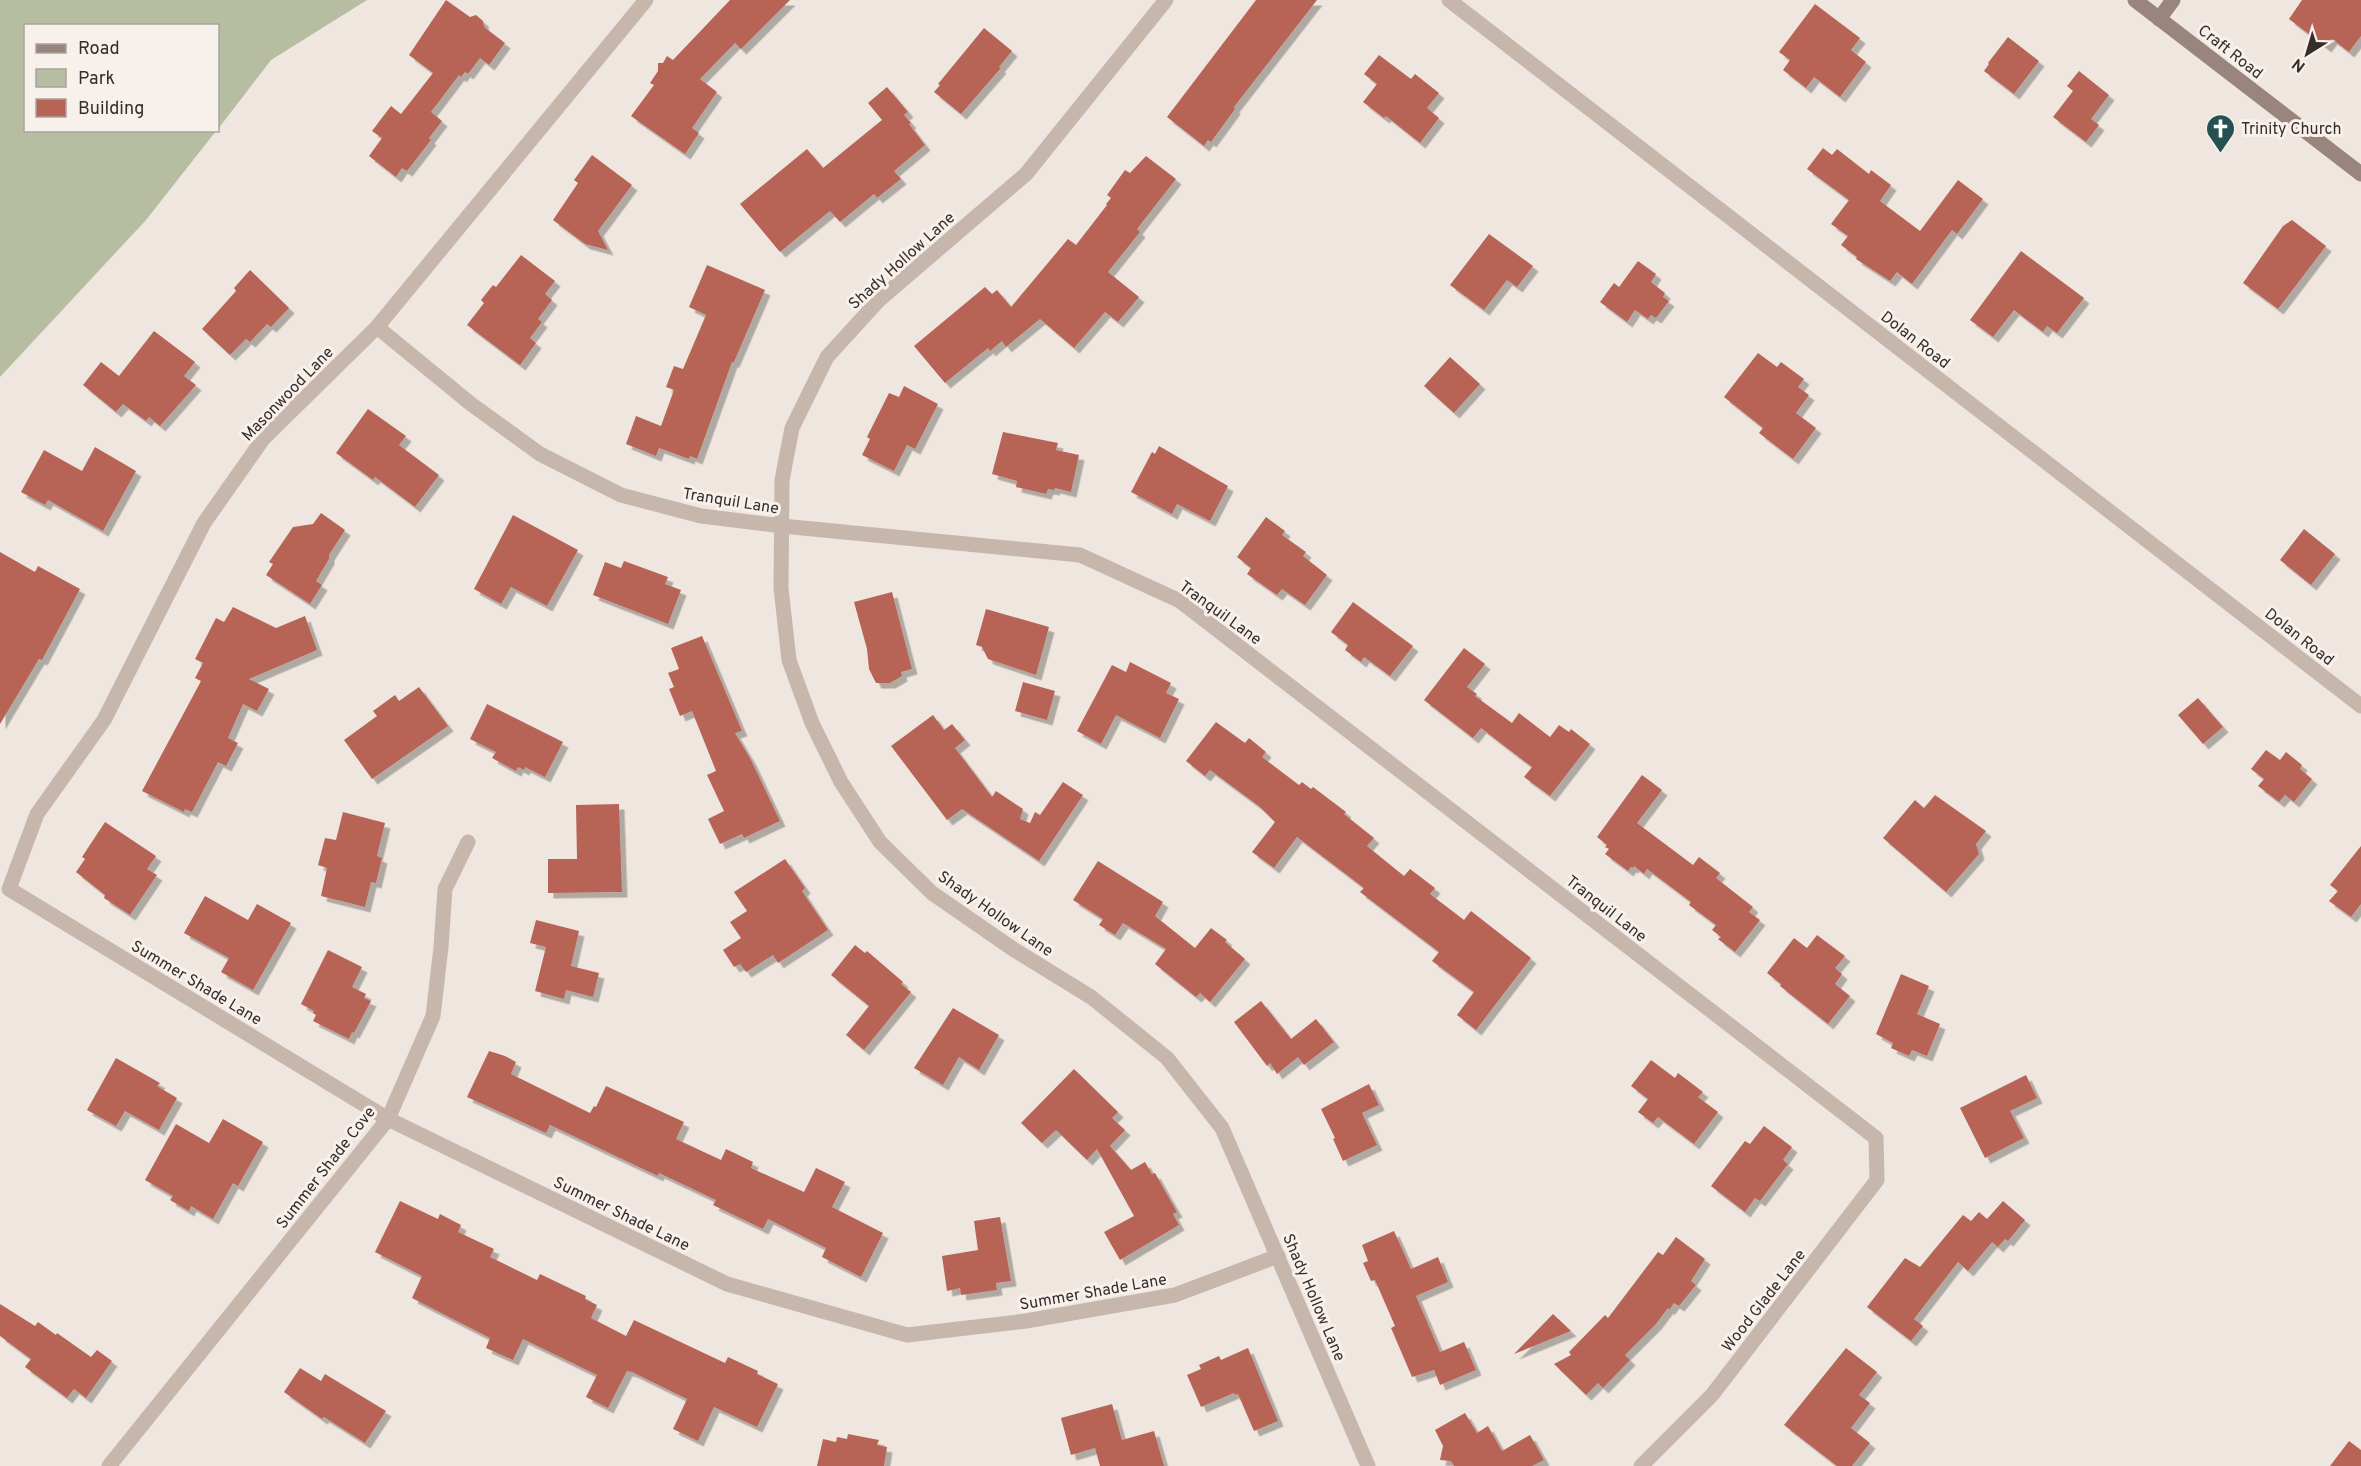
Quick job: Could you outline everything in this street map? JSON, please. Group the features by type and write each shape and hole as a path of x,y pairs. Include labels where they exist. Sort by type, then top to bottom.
{"street":[{"name":"Masonwood Lane","path":"9,889 37,814 104,720 204,523 263,440 377,327 646,0"},
{"name":"Shady Hollow Lane","path":"1166,0 1026,174 879,300 827,357 792,428 782,480 781,588 789,660 812,723 831,762 841,782 880,842 932,893 1012,949 1091,997 1167,1058 1222,1128 1368,1466"},
{"name":"Dolan Road","path":"1449,0 2361,706"},
{"name":"Craft Road","path":"2135,0 2361,174"},
{"path":"2159,19 2173,0"},
{"name":"Tranquil Lane","path":"377,327 471,404 540,454 621,495 701,516 1080,555 1180,600 1876,1138"},
{"name":"Summer Shade Cove","path":"109,1466 388,1119 433,1016 445,889 468,842"},
{"name":"Summer Shade Lane","path":"9,889 388,1119 728,1284 907,1335 1026,1321 1175,1295 1278,1256"},
{"name":"Wood Glade Lane","path":"1641,1466 1712,1395 1877,1180 1876,1138"}],"green space":[{"path":"0,0 367,0 271,60 219,128 219,24 24,24 24,132 215,132 146,220 0,377"}],"building":[{"path":"446,0 470,17 476,15 483,21 484,27 505,43 489,65 480,58 468,74 465,72 461,77 459,75 431,112 442,121 429,138 431,140 407,171 402,168 396,177 369,156 382,138 372,131 391,106 401,114 433,73 409,55"},
{"path":"730,0 790,0 741,49 735,43 700,79 717,92 692,128 699,133 685,154 631,116 654,85 650,83 658,71 658,63 663,63 667,56 673,60"},
{"path":"1256,0 1317,0 1234,107 1235,109 1211,142 1208,140 1204,146 1167,117"},
{"path":"2302,0 2361,0 2361,36 2349,52 2332,39 2326,47 2289,19"},
{"path":"1815,4 1860,38 1851,50 1866,62 1840,97 1814,77 1806,88 1783,70 1790,60 1779,52"},
{"path":"984,28 1012,51 999,67 1001,68 961,114 934,92"},
{"path":"2008,37 2039,61 2014,94 1984,71"},
{"path":"1379,55 1411,79 1415,74 1439,93 1427,108 1439,118 1420,143 1386,116 1384,118 1363,102 1377,84 1364,74"},
{"path":"2079,71 2109,95 2091,119 2099,125 2086,142 2053,117 2073,91 2067,86"},
{"path":"887,87 908,112 904,115 925,145 894,171 901,179 877,198 874,194 840,222 830,211 780,252 740,204 807,149 823,168 882,120 868,103"},
{"path":"1823,148 1832,155 1837,149 1869,174 1871,170 1891,185 1880,201 1920,231 1958,180 1983,199 1957,234 1952,230 1912,284 1897,272 1890,281 1856,259 1857,257 1841,245 1848,236 1831,224 1849,200 1807,169"},
{"path":"592,155 632,185 598,231 608,250 585,244 553,220 578,183 574,180"},
{"path":"1146,156 1176,179 1137,229 1140,232 1108,272 1139,297 1118,322 1105,312 1074,348 1040,319 1006,347 1002,341 990,351 988,348 945,383 914,346 985,287 992,294 997,290 1011,307 1068,239 1076,245 1107,205 1111,198 1107,195 1125,170 1130,173"},
{"path":"2292,220 2326,246 2278,309 2243,283 2283,226"},
{"path":"1489,234 1533,266 1517,287 1507,280 1484,310 1450,285"},
{"path":"2021,251 2084,298 2057,333 2047,326 2043,332 2014,310 1993,337 1970,320"},
{"path":"521,255 555,281 545,294 552,300 538,319 542,322 530,338 536,343 520,365 467,325 484,303 481,300 493,285 496,287"},
{"path":"1638,261 1656,274 1651,282 1665,293 1663,297 1669,301 1656,318 1651,315 1648,319 1635,310 1627,322 1600,302 1614,283 1619,287"},
{"path":"707,265 765,290 734,362 732,362 697,459 690,456 689,459 659,448 656,456 626,444 636,416 661,426 674,390 666,387 674,366 683,369 706,315 689,307"},
{"path":"250,270 289,308 271,327 267,324 250,342 246,339 230,355 202,329 236,291 234,288"},
{"path":"154,331 195,362 184,376 196,385 160,426 149,417 146,421 123,404 116,412 83,385 101,362 119,376"},
{"path":"1758,353 1777,367 1781,362 1804,379 1798,387 1809,395 1796,413 1816,428 1793,459 1759,433 1763,428 1724,397"},
{"path":"1450,357 1480,384 1454,413 1424,386"},
{"path":"904,386 938,404 915,449 907,445 894,471 862,455 870,439 867,437 889,393 899,397"},
{"path":"368,409 406,436 399,445 439,475 415,507 375,477 373,480 336,453"},
{"path":"1003,432 1058,443 1056,450 1079,455 1071,492 1055,488 1054,490 1048,489 1046,494 1016,487 1017,481 992,474"},
{"path":"1159,446 1228,486 1210,521 1177,504 1172,514 1131,492 1152,452 1155,454"},
{"path":"95,447 136,471 103,531 48,500 45,505 21,492 44,450 82,471"},
{"path":"321,513 345,530 316,581 322,585 310,604 266,575 273,564 269,562 293,527 313,524"},
{"path":"513,515 578,550 547,606 511,587 501,604 474,589"},
{"path":"1266,517 1285,531 1282,535 1306,552 1303,556 1327,575 1305,605 1282,589 1277,595 1247,574 1251,568 1237,557"},
{"path":"2304,529 2335,554 2311,585 2280,560"},
{"path":"0,552 35,572 38,566 80,589 42,660 39,659 0,724"},
{"path":"624,561 668,577 665,584 681,590 668,624 593,595 605,562 621,568"},
{"path":"892,592 912,669 901,672 902,676 890,683 876,683 869,669 867,649 854,602"},
{"path":"1353,602 1413,646 1390,676 1364,657 1361,662 1345,650 1348,645 1331,632"},
{"path":"233,607 276,628 305,616 317,650 249,679 269,689 257,711 243,704 228,738 238,743 226,766 218,762 192,812 185,809 184,812 142,791 201,681 195,678 203,663 195,659 216,618 224,622"},
{"path":"986,609 1049,627 1036,675 988,659 982,647 976,645"},
{"path":"702,636 742,731 735,733 751,760 780,821 744,838 742,834 720,844 708,819 724,811 707,775 716,771 692,711 680,716 669,689 674,687 668,673 679,669 671,648"},
{"path":"1464,648 1485,664 1467,687 1477,694 1475,696 1512,723 1519,713 1550,737 1559,725 1569,732 1571,729 1590,744 1550,796 1524,777 1532,767 1481,728 1473,738 1424,700"},
{"path":"1130,662 1171,683 1166,693 1179,699 1160,738 1116,715 1101,744 1077,731 1112,665 1126,672"},
{"path":"1023,682 1055,691 1047,720 1015,711"},
{"path":"419,687 448,726 372,779 344,740 377,716 373,711 395,695 399,701"},
{"path":"2198,698 2223,727 2203,744 2178,715"},
{"path":"487,704 563,742 545,777 525,767 524,770 518,767 516,771 492,758 496,752 470,739"},
{"path":"933,715 944,730 952,724 965,740 955,748 992,797 996,791 1023,809 1020,819 1030,823 1035,812 1040,815 1063,782 1083,795 1039,861 962,809 947,820 891,746"},
{"path":"1216,722 1245,743 1249,738 1266,752 1262,757 1299,785 1302,782 1311,789 1313,787 1346,812 1344,814 1374,838 1367,846 1404,876 1410,869 1435,888 1430,894 1464,920 1471,911 1531,958 1476,1030 1457,1015 1474,992 1432,961 1439,952 1360,892 1364,888 1297,837 1274,868 1252,852 1275,822 1260,807 1210,770 1205,776 1186,761"},
{"path":"2266,750 2280,760 2286,752 2302,765 2300,769 2312,779 2294,802 2285,795 2279,802 2258,786 2264,779 2251,769"},
{"path":"1642,775 1662,790 1637,823 1693,865 1699,857 1720,873 1716,878 1753,907 1749,912 1760,920 1735,952 1718,939 1721,937 1712,930 1716,925 1689,905 1691,902 1647,869 1644,874 1634,866 1628,871 1605,854 1609,849 1597,837"},
{"path":"1935,795 1986,831 1976,844 1979,854 1946,892 1883,838 1915,800 1924,808"},
{"path":"619,804 622,892 548,893 548,859 577,859 576,805"},
{"path":"343,812 385,823 377,856 382,858 376,883 371,882 365,907 321,896 327,868 318,865 325,838 336,840"},
{"path":"105,822 156,856 147,869 157,875 130,915 104,898 105,895 76,872 85,859 82,857"},
{"path":"2361,846 2361,904 2351,917 2329,901 2338,891 2330,885"},
{"path":"785,859 805,888 802,891 828,930 778,963 773,955 746,972 740,964 734,967 723,950 741,938 730,922 747,911 734,892"},
{"path":"1098,861 1163,902 1155,916 1195,948 1211,928 1227,940 1225,942 1245,959 1210,1002 1200,993 1196,997 1155,964 1166,949 1123,923 1115,935 1099,925 1103,919 1073,900"},
{"path":"205,896 248,920 257,904 291,923 253,990 221,972 229,958 184,933"},
{"path":"536,920 579,931 571,966 599,973 593,997 566,990 564,999 535,991 546,947 530,943"},
{"path":"1817,935 1845,956 1835,968 1842,974 1835,984 1850,996 1828,1024 1767,973 1794,938 1807,948"},
{"path":"855,945 865,953 867,951 903,982 901,984 911,992 864,1050 846,1035 869,1006 831,975"},
{"path":"328,950 362,967 352,987 366,994 364,998 371,1001 349,1039 313,1021 316,1015 314,1011 301,1004"},
{"path":"1901,974 1929,986 1917,1014 1940,1024 1927,1056 1912,1050 1909,1056 1891,1048 1893,1043 1876,1034"},
{"path":"1261,1001 1291,1039 1316,1019 1334,1042 1304,1065 1298,1057 1277,1074 1270,1063 1267,1066 1234,1022"},
{"path":"953,1008 999,1035 979,1070 959,1057 943,1085 914,1068"},
{"path":"489,1051 516,1062 511,1074 590,1113 594,1106 596,1107 606,1086 684,1122 676,1139 721,1160 726,1149 753,1162 751,1168 804,1192 816,1168 845,1182 832,1207 883,1233 861,1277 822,1257 826,1248 768,1219 763,1229 713,1205 716,1200 659,1173 658,1176 550,1125 546,1133 467,1097"},
{"path":"116,1058 160,1083 157,1086 177,1098 159,1130 125,1111 116,1126 87,1110"},
{"path":"1651,1060 1675,1078 1678,1073 1703,1092 1698,1097 1718,1112 1694,1144 1658,1117 1653,1123 1638,1112 1648,1099 1631,1086"},
{"path":"1074,1069 1118,1112 1112,1118 1125,1130 1110,1146 1131,1170 1145,1162 1152,1174 1155,1173 1177,1212 1173,1214 1179,1225 1120,1260 1104,1232 1134,1216 1097,1149 1087,1160 1056,1130 1042,1143 1021,1123"},
{"path":"2026,1075 2037,1098 2010,1111 2024,1138 1985,1158 1960,1108"},
{"path":"1369,1084 1379,1105 1362,1113 1377,1145 1343,1161 1321,1109"},
{"path":"223,1119 263,1142 238,1186 233,1183 213,1219 191,1206 189,1211 170,1200 173,1196 145,1180 176,1124 209,1143"},
{"path":"1764,1126 1792,1147 1783,1160 1788,1164 1760,1201 1755,1198 1745,1212 1711,1186 1745,1141 1750,1144"},
{"path":"400,1201 438,1219 440,1214 461,1225 458,1232 494,1249 490,1257 537,1280 540,1274 586,1296 585,1299 597,1305 591,1318 626,1336 634,1320 725,1363 728,1357 758,1371 757,1374 778,1384 757,1427 714,1407 698,1441 673,1429 687,1399 632,1372 627,1371 608,1408 586,1397 597,1375 523,1339 513,1360 486,1348 490,1338 412,1298 422,1276 375,1252"},
{"path":"2003,1201 2025,1220 2008,1241 2005,1239 1998,1247 1992,1242 1968,1271 1958,1262 1914,1319 1923,1326 1911,1341 1867,1307 1905,1258 1920,1267 1963,1215 1971,1221 1979,1212 1987,1219"},
{"path":"1000,1217 1011,1281 996,1283 997,1290 961,1295 960,1288 947,1291 942,1256 978,1250 974,1221"},
{"path":"1394,1231 1411,1269 1438,1257 1448,1282 1416,1296 1440,1352 1464,1342 1476,1370 1440,1385 1434,1370 1412,1377 1391,1328 1395,1326 1375,1280 1371,1281 1363,1263 1368,1261 1362,1245"},
{"path":"1676,1237 1705,1259 1691,1281 1696,1285 1679,1306 1674,1303 1669,1310 1668,1308 1656,1324 1625,1355 1630,1360 1603,1388 1598,1383 1586,1395 1554,1364 1571,1355 1569,1352 1605,1315 1608,1318 1658,1252 1663,1255"},
{"path":"0,1304 35,1326 38,1322 56,1335 57,1333 91,1357 97,1350 112,1361 86,1398 74,1389 67,1398 25,1367 31,1359 0,1336"},
{"path":"1553,1314 1571,1331 1514,1354"},
{"path":"1248,1348 1278,1421 1254,1431 1238,1394 1234,1393 1201,1407 1187,1375 1201,1369 1199,1365 1219,1356 1221,1360"},
{"path":"1846,1348 1877,1372 1859,1395 1870,1403 1851,1428 1870,1443 1852,1466 1837,1466 1784,1425"},
{"path":"300,1368 321,1381 325,1374 386,1411 365,1443 324,1417 322,1419 284,1392"},
{"path":"1112,1404 1122,1440 1154,1431 1164,1466 1100,1466 1095,1448 1071,1455 1061,1418"},
{"path":"1465,1413 1477,1433 1488,1426 1502,1451 1530,1435 1544,1460 1532,1466 1454,1466 1451,1461 1440,1460 1443,1446 1435,1430"},
{"path":"848,1434 879,1440 877,1445 887,1447 884,1466 817,1466 823,1439 836,1442 837,1437 847,1439"},
{"path":"2349,1441 2361,1450 2361,1466 2330,1466"}],"place":[{"name":"Trinity Church","path":"2220,154"}]}
